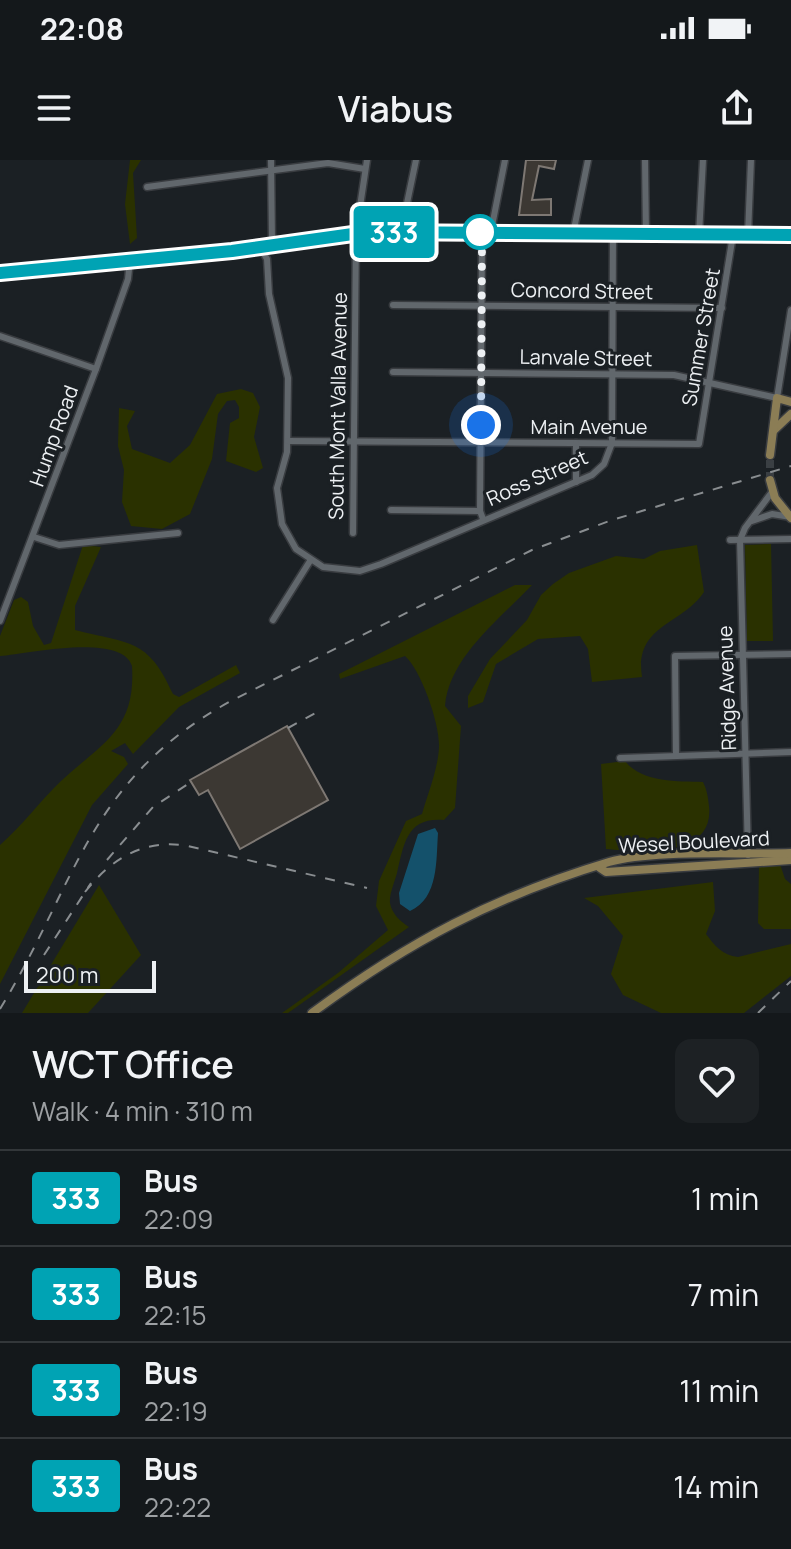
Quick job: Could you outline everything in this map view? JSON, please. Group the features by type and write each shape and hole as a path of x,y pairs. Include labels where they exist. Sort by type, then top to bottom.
{"main road":[{"path":"770,455 777,398 791,402"},
{"path":"772,434 791,414"},
{"path":"770,480 772,492 791,518"},
{"name":"Wesel Boulevard","path":"312,1013 389,957 441,928 520,891 600,868 607,863 659,857 791,853"},
{"name":"Wesel Boulevard","path":"600,868 606,872 791,860"}],"street":[{"path":"268,275 273,243 271,160"},
{"name":"South Mont Valla Avenue","path":"353,533 356,233 367,160"},
{"path":"401,232 416,160"},
{"path":"483,519 480,511 482,240 492,226 505,160"},
{"path":"573,234 588,160"},
{"path":"645,160 646,234"},
{"path":"699,235 703,160"},
{"path":"748,235 751,160"},
{"path":"147,187 335,163 365,169"},
{"path":"220,251 356,233 791,235"},
{"name":"Ross Street","path":"310,561 336,570 360,571 576,482 600,468 612,443 613,234"},
{"name":"Summer Street","path":"699,444 733,235"},
{"path":"0,273 260,247 273,243"},
{"path":"260,247 267,256 269,294 287,370 288,441 278,481 279,517 290,541 310,561 273,620"},
{"name":"Hump Road","path":"0,621 96,369 128,279 130,260"},
{"name":"Concord Street","path":"393,305 722,308"},
{"path":"777,398 791,310"},
{"path":"0,336 96,369"},
{"name":"Lanvale Street","path":"393,372 674,375 777,398"},
{"name":"Main Avenue","path":"288,441 699,444"},
{"path":"576,443 576,482"},
{"name":"Ridge Avenue","path":"748,855 740,540 772,492"},
{"path":"391,510 480,511"},
{"path":"749,523 772,514 791,518"},
{"path":"34,537 52,544 67,545 178,533"},
{"path":"730,540 791,539"},
{"path":"676,755 675,656 791,654"},
{"path":"620,758 791,752"}],"green space":[{"path":"130,160 141,160 133,173 137,238 130,244 125,204"},
{"path":"241,389 253,393 260,407 254,437 263,468 256,472 226,461 230,423 239,418 235,400 227,401 218,414 212,459 190,514 162,529 131,526 122,502 124,470 118,446 119,408 135,411 127,426 132,449 170,463 190,445 217,394"},
{"path":"771,544 773,641 747,641 745,545"},
{"path":"83,545 101,547 75,606 75,630 124,642 146,653 155,662 173,694 179,697 236,665 240,673 179,707 133,754 125,743 111,751 124,757 128,764 92,805 0,984 0,845 61,781 103,745 122,720 132,688 132,666 125,656 111,650 93,647 51,649 0,656 0,636 14,600 21,597 28,602 33,626 44,645 51,643"},
{"path":"697,545 704,592 695,603 652,636 641,660 642,677 592,682 588,649 580,636 538,639 496,664 483,702 468,708 468,696 490,659 527,620 541,595 553,584 569,573 616,556 644,559 660,551"},
{"path":"515,585 532,585 478,640 456,671 449,688 445,706 461,726 455,808 444,820 422,823 405,842 390,903 397,917 409,927 288,1013 282,1013 338,973 388,930 376,906 379,881 406,821 422,814 438,755 436,725 428,698 405,656 340,679 339,674"},
{"path":"625,761 651,777 703,782 709,806 708,823 700,835 672,848 637,851 606,849 601,764"},
{"path":"780,864 785,879 791,884 791,929 764,929 758,923 759,866"},
{"path":"713,882 715,911 706,934 723,952 738,957 791,944 791,976 744,1013 661,1013 623,995 611,974 623,936 598,906 584,898"},
{"path":"99,885 141,955 88,1013 22,1013"}],"water":[{"path":"435,828 438,833 437,855 431,888 419,905 410,911 400,904 399,893 418,834"}],"building":[{"path":"526,160 556,160 554,169 539,166 532,200 551,199 551,215 519,215"},
{"path":"287,726 328,800 240,849 208,790 199,795 190,780"}],"tunnel":[{"path":"770,455 770,480"}],"railway":[{"path":"0,1009 90,838 114,801 144,766 182,733 229,702 532,550 612,520 791,466"},
{"path":"288,728 323,709"},
{"path":"107,860 153,807 191,782"},
{"path":"85,892 117,861 143,848 172,844 367,888"},
{"path":"44,955 91,883"},
{"path":"758,1013 791,981"}],"bus line":[{"name":"333","path":"0,273 232,251 367,232 791,235"}],"route":[{"path":"480,232 487,232 482,240 481,425"}]}
